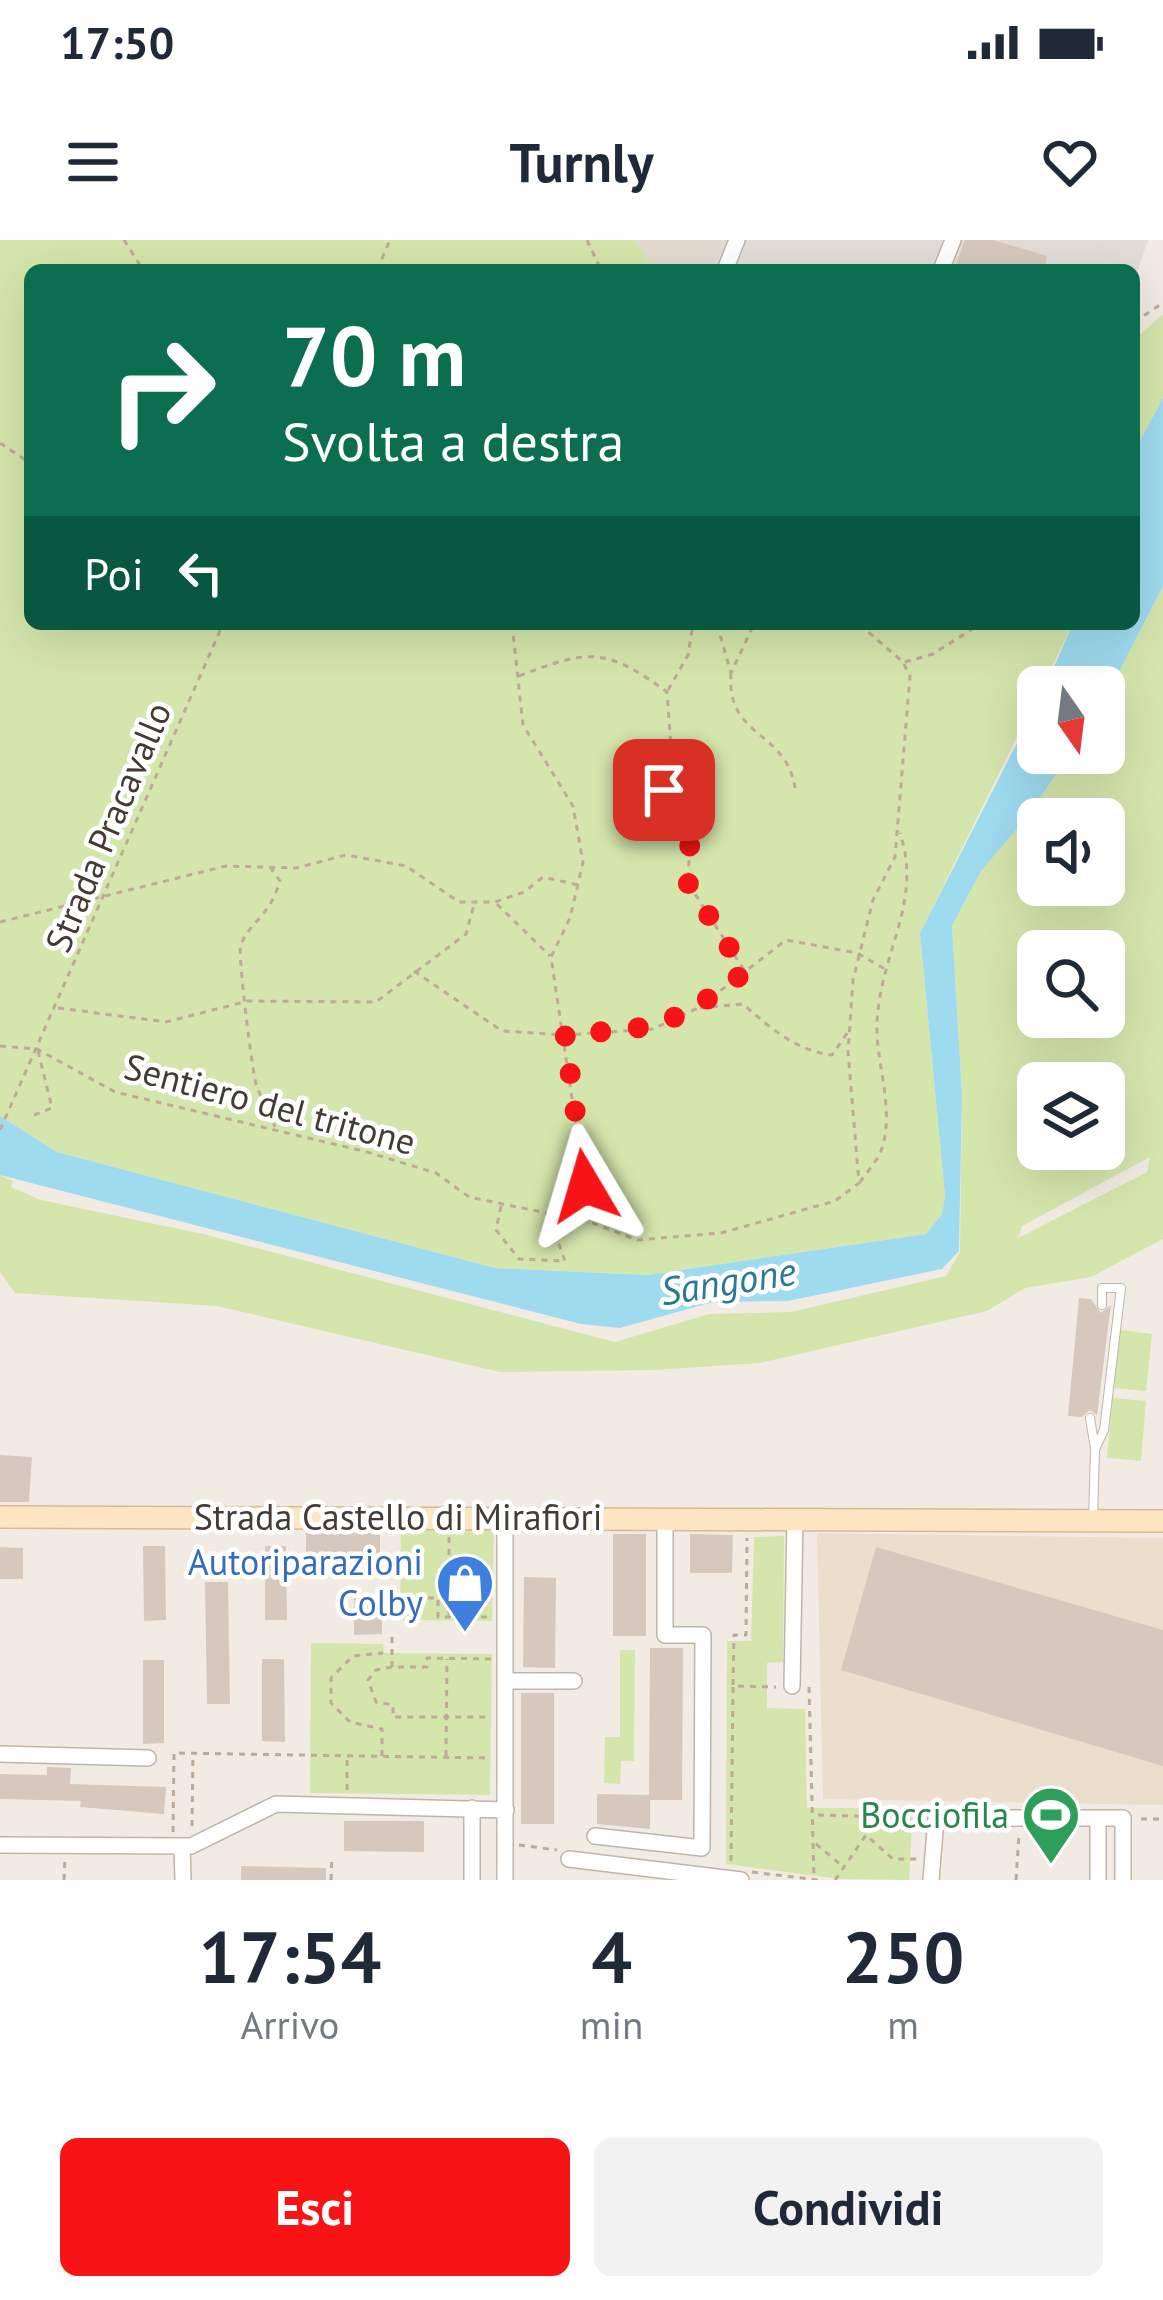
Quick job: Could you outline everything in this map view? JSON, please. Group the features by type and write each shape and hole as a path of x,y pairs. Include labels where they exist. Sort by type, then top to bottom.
{"street":[{"name":"Strada Castello di Mirafiori","path":"0,1517 1163,1521"},
{"path":"505,1517 506,1880"},
{"path":"595,1836 702,1848 703,1635 665,1635 665,1518"},
{"path":"792,1686 795,1519"},
{"path":"506,1681 574,1681"},
{"path":"0,1754 148,1759"},
{"path":"0,1845 182,1846 267,1805 506,1810"},
{"path":"472,1808 472,1880"},
{"path":"932,1880 936,1818 1124,1818 1123,1880"},
{"path":"1098,1818 1098,1880"},
{"path":"182,1846 183,1880"},
{"path":"569,1859 736,1875"}],"lane":[{"path":"1095,1449 1104,1430 1120,1288 1102,1288 1102,1305"},
{"path":"1090,1418 1095,1449 1093,1520"}],"path":[{"name":"Strada Pracavallo","path":"0,1130 220,630"},
{"path":"513,630 523,725 573,806 583,862 551,957 590,1222"},
{"path":"693,630 688,655 667,692 672,760 664,790 690,840 688,883 745,972"},
{"path":"719,630 731,673 729,699 746,727 781,748 795,788"},
{"path":"731,673 751,630"},
{"path":"859,1183 881,1149 885,1096 877,1021 885,969 910,889 896,798 910,676 903,662 866,630"},
{"path":"903,662 933,654 971,630"},
{"path":"518,676 569,657 622,659 667,692"},
{"path":"859,1183 850,1029 856,953 873,899 895,857 899,830"},
{"path":"0,922 226,866 296,868 346,854 406,866 441,893 474,902 495,902 524,892 542,877 578,885"},
{"path":"269,865 280,881 271,911 240,945 237,976 248,1001 255,1082 276,1129"},
{"path":"56,1008 166,1022 248,1001 376,1003 466,934 474,902"},
{"path":"495,902 551,957"},
{"path":"414,971 502,1031 565,1034 652,1029 698,1008 786,940 856,953 885,969"},
{"path":"698,1008 743,1004 777,1034 815,1054 832,1055 850,1029"},
{"name":"Sentiero del tritone","path":"0,1046 37,1049 115,1092 436,1173 469,1197 590,1222 637,1240 721,1233 835,1202 859,1183"},
{"path":"34,1115 52,1108 37,1049"},
{"path":"502,1204 496,1230 519,1259 566,1261 555,1234 568,1218"},
{"path":"448,1617 450,1517"},
{"path":"736,1875 734,1635 746,1635 747,1518"},
{"path":"392,1598 437,1598 438,1617 506,1618"},
{"path":"392,1637 392,1667"},
{"path":"382,1757 382,1729 350,1722 332,1703 331,1678 353,1656 383,1653"},
{"path":"506,1659 427,1658 427,1667 376,1670 368,1680 376,1702 393,1705 393,1717 506,1717"},
{"path":"446,1758 448,1659"},
{"path":"733,1686 812,1687 814,1879"},
{"path":"182,1846 174,1753 506,1759"},
{"path":"182,1846 193,1753"},
{"path":"347,1756 348,1806"},
{"path":"815,1815 936,1818"},
{"path":"1016,1880 1020,1818"},
{"path":"1124,1818 1163,1819"},
{"path":"835,1880 866,1835 893,1859 910,1860"},
{"path":"815,1844 842,1866"},
{"path":"64,1880 65,1846"},
{"path":"332,1858 332,1880"}],"shaded area":[{"path":"636,240 732,240 722,264 650,264"},
{"path":"744,240 1148,240 1140,264 734,264"},
{"path":"817,1533 1163,1538 1163,1805 823,1799"}],"green space":[{"path":"0,240 636,240 650,264 24,264 24,630 1070,630 1052,666 1017,666 1017,737 920,933 945,1196 942,1214 926,1234 647,1275 495,1268 57,1152 0,1116"},
{"path":"1163,314 1163,398 1140,441 1140,335"},
{"path":"1163,586 1163,1239 1091,1277 1025,1288 987,1311 760,1363 500,1372 217,1306 15,1293 0,1272 0,1175 13,1181 11,1187 41,1200 203,1234 615,1342 709,1314 791,1312 946,1276 960,1252 962,1094 952,926 981,871 1017,829 1017,906 1125,906 1125,798 1040,798 1056,774 1125,774 1122,666","holes":["1150,1157 1147,1172 1018,1238 1022,1226"]},
{"path":"1120,1330 1152,1334 1146,1391 1114,1388"},
{"path":"1112,1398 1146,1401 1141,1461 1107,1458"},
{"path":"401,1524 494,1525 492,1621 400,1620"},
{"path":"784,1536 783,1662 767,1663 767,1708 805,1709 807,1808 913,1808 909,1880 839,1879 726,1864 727,1641 751,1641 754,1537"},
{"path":"311,1643 383,1644 384,1653 492,1654 490,1795 310,1793"},
{"path":"620,1650 635,1650 634,1761 621,1761 620,1784 604,1783 605,1737 620,1737"}],"water":[{"path":"1163,398 1163,586 1122,666 1054,666 1070,630 1140,630 1140,441"},
{"name":"Sangone","path":"1017,743 1017,774 1056,774 1040,798 1017,798 1017,829 981,871 952,926 962,1094 959,1251 942,1269 788,1301 713,1302 620,1328 581,1324 0,1175 0,1116 57,1152 495,1268 647,1275 926,1234 942,1214 945,1196 920,933"}],"building":[{"path":"965,240 993,240 1047,256 1046,264 956,264"},
{"path":"1079,1298 1091,1299 1101,1313 1111,1305 1097,1415 1090,1410 1082,1417 1068,1416"},
{"path":"0,1455 32,1457 29,1502 0,1502"},
{"path":"306,1533 380,1533 380,1556 306,1556"},
{"path":"613,1534 646,1534 646,1636 613,1636"},
{"path":"690,1534 733,1535 732,1573 690,1573"},
{"path":"143,1546 165,1546 166,1620 144,1621"},
{"path":"265,1546 286,1546 287,1620 265,1620"},
{"path":"0,1547 23,1548 23,1579 0,1579"},
{"path":"876,1547 1163,1630 1163,1766 841,1670"},
{"path":"524,1577 556,1578 555,1668 523,1667"},
{"path":"205,1582 228,1582 230,1704 207,1704"},
{"path":"354,1598 382,1598 382,1634 354,1635"},
{"path":"650,1648 683,1648 682,1800 650,1800 650,1829 597,1824 597,1794 649,1795"},
{"path":"262,1659 284,1659 285,1742 262,1741"},
{"path":"143,1660 164,1660 164,1743 143,1744"},
{"path":"521,1693 554,1693 554,1824 521,1824"},
{"path":"47,1767 71,1768 70,1784 166,1787 164,1814 80,1807 81,1801 0,1799 0,1774 47,1775"},
{"path":"344,1821 424,1821 424,1852 344,1851"},
{"path":"241,1866 326,1868 326,1880 241,1880"}],"place":[{"name":"Autoriparazioni Colby","path":"465,1634"},
{"name":"Bocciofila","path":"1051,1866"}],"route":[{"path":"585,1186 565,1034 652,1029 698,1008 745,972 688,883 690,840 664,790"}]}
